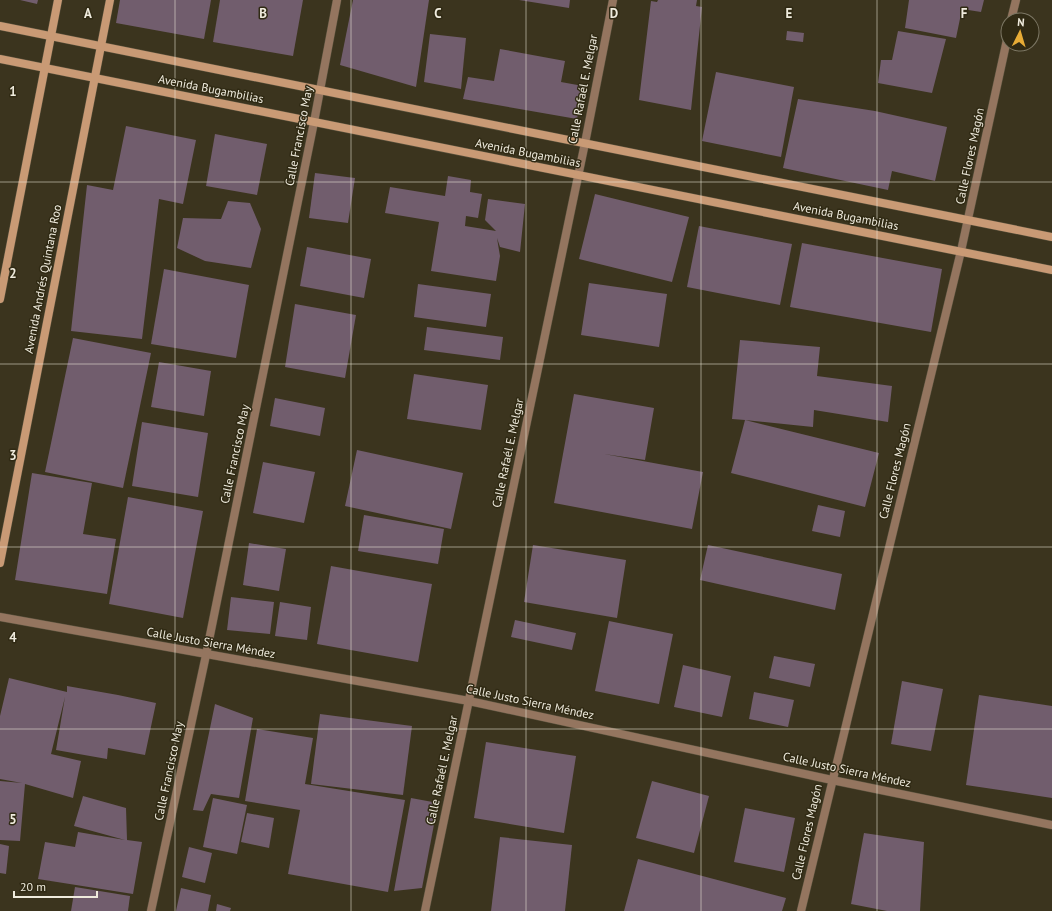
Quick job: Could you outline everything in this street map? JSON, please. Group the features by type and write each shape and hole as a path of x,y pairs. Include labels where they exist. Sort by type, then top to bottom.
{"main road":[{"path":"0,298 58,0"},
{"name":"Avenida Andrés Quintana Roo","path":"0,563 110,0"},
{"name":"Avenida Bugambilias","path":"0,26 1052,237"},
{"name":"Avenida Bugambilias","path":"0,59 1052,270"}],"street":[{"name":"Calle Francisco May","path":"151,911 206,655 321,91 338,0"},
{"name":"Calle Rafaél E. Melgar","path":"425,911 585,143 613,0"},
{"path":"1013,12 1016,0"},
{"name":"Calle Flores Magón","path":"801,911 961,251 1004,52"},
{"name":"Calle Justo Sierra Méndez","path":"0,617 469,701 832,780 1052,825"}],"building":[{"path":"20,0 38,0 37,4"},
{"path":"120,0 211,0 204,39 116,23"},
{"path":"220,0 303,0 293,56 213,42"},
{"path":"353,0 429,0 416,87 340,65"},
{"path":"519,0 570,0 569,8"},
{"path":"658,0 697,0 696,6 702,7 691,110 639,100 651,1 657,2"},
{"path":"909,0 984,0 981,12 962,9 956,38 905,28"},
{"path":"787,31 804,33 803,42 786,40"},
{"path":"898,31 946,39 932,93 878,83 881,60 892,60"},
{"path":"430,34 466,38 461,89 424,82"},
{"path":"500,49 565,61 561,82 583,86 577,119 463,99 468,77 494,81"},
{"path":"716,72 794,87 781,157 702,141"},
{"path":"798,99 875,111 947,127 935,181 892,171 888,190 783,168"},
{"path":"126,126 196,140 183,204 159,199 142,339 71,331 87,185 113,190"},
{"path":"215,134 267,144 257,195 206,186"},
{"path":"315,173 355,178 348,223 309,218"},
{"path":"448,176 471,180 470,192 482,194 478,218 466,216 465,226 496,231 485,220 488,199 525,204 520,252 500,247 497,238 500,256 496,281 431,271 439,222 385,213 390,187 445,196"},
{"path":"595,194 689,217 672,282 579,259"},
{"path":"228,201 250,203 261,229 251,268 205,261 177,248 183,218 221,219"},
{"path":"699,226 792,244 780,305 687,287"},
{"path":"802,243 942,269 931,332 790,307"},
{"path":"307,247 371,259 364,298 300,286"},
{"path":"164,269 249,285 236,358 151,344"},
{"path":"589,283 667,294 659,347 581,335"},
{"path":"418,284 491,294 486,327 414,317"},
{"path":"295,304 356,315 345,378 285,367"},
{"path":"427,327 503,337 500,360 424,350"},
{"path":"73,338 151,353 123,488 45,472"},
{"path":"740,340 820,347 817,376 892,386 888,422 814,410 813,427 732,419"},
{"path":"159,362 211,371 204,416 151,407"},
{"path":"414,374 488,385 481,430 407,419"},
{"path":"574,394 654,408 645,460 604,454 703,472 692,529 554,503"},
{"path":"275,398 325,408 320,436 270,426"},
{"path":"745,420 879,453 865,507 731,473"},
{"path":"142,422 208,433 198,497 132,486"},
{"path":"357,450 463,473 451,529 345,506"},
{"path":"263,462 315,472 304,523 253,513"},
{"path":"32,473 92,483 83,534 116,539 107,594 15,580"},
{"path":"128,497 203,511 183,618 109,604"},
{"path":"818,505 845,511 840,537 812,531"},
{"path":"364,515 444,529 438,564 358,551"},
{"path":"249,543 286,549 279,591 243,585"},
{"path":"533,545 626,560 617,618 524,602"},
{"path":"708,545 842,574 835,610 700,580"},
{"path":"331,566 432,584 418,662 317,644"},
{"path":"231,597 274,602 270,634 227,630"},
{"path":"280,602 311,607 307,640 275,636"},
{"path":"515,620 576,633 572,650 511,637"},
{"path":"609,621 673,634 659,704 595,691"},
{"path":"774,656 815,664 810,687 769,678"},
{"path":"683,665 731,676 722,717 674,707"},
{"path":"9,678 67,692 67,686 156,703 145,755 108,748 107,759 56,750 65,697 51,754 81,761 73,798 25,784 20,841 0,840 0,781 22,783 0,779 0,716"},
{"path":"902,681 943,689 931,751 891,744"},
{"path":"754,692 794,700 788,727 749,719"},
{"path":"979,695 1052,706 1052,798 966,785"},
{"path":"215,704 253,718 239,798 211,794 203,811 193,810"},
{"path":"320,714 412,726 403,795 311,784"},
{"path":"257,729 313,738 305,784 405,800 388,892 288,874 300,810 245,801"},
{"path":"486,742 576,756 564,833 474,818"},
{"path":"652,781 709,796 694,853 636,838"},
{"path":"83,796 126,808 127,840 142,842 133,894 38,879 45,842 75,847 78,832 125,840 74,826"},
{"path":"213,798 247,805 237,854 203,847"},
{"path":"411,798 438,803 422,888 394,891"},
{"path":"745,808 795,818 784,872 734,862"},
{"path":"247,813 274,818 269,848 241,842"},
{"path":"864,833 924,842 920,911 887,911 851,904"},
{"path":"500,837 572,845 565,911 491,911"},
{"path":"0,844 9,846 6,874 0,873"},
{"path":"189,847 212,853 205,883 182,877"},
{"path":"638,859 786,898 782,911 624,911"},
{"path":"75,887 130,896 128,911 71,911"},
{"path":"181,888 211,895 208,911 176,911"},
{"path":"217,904 231,908 230,911 216,911"}]}
